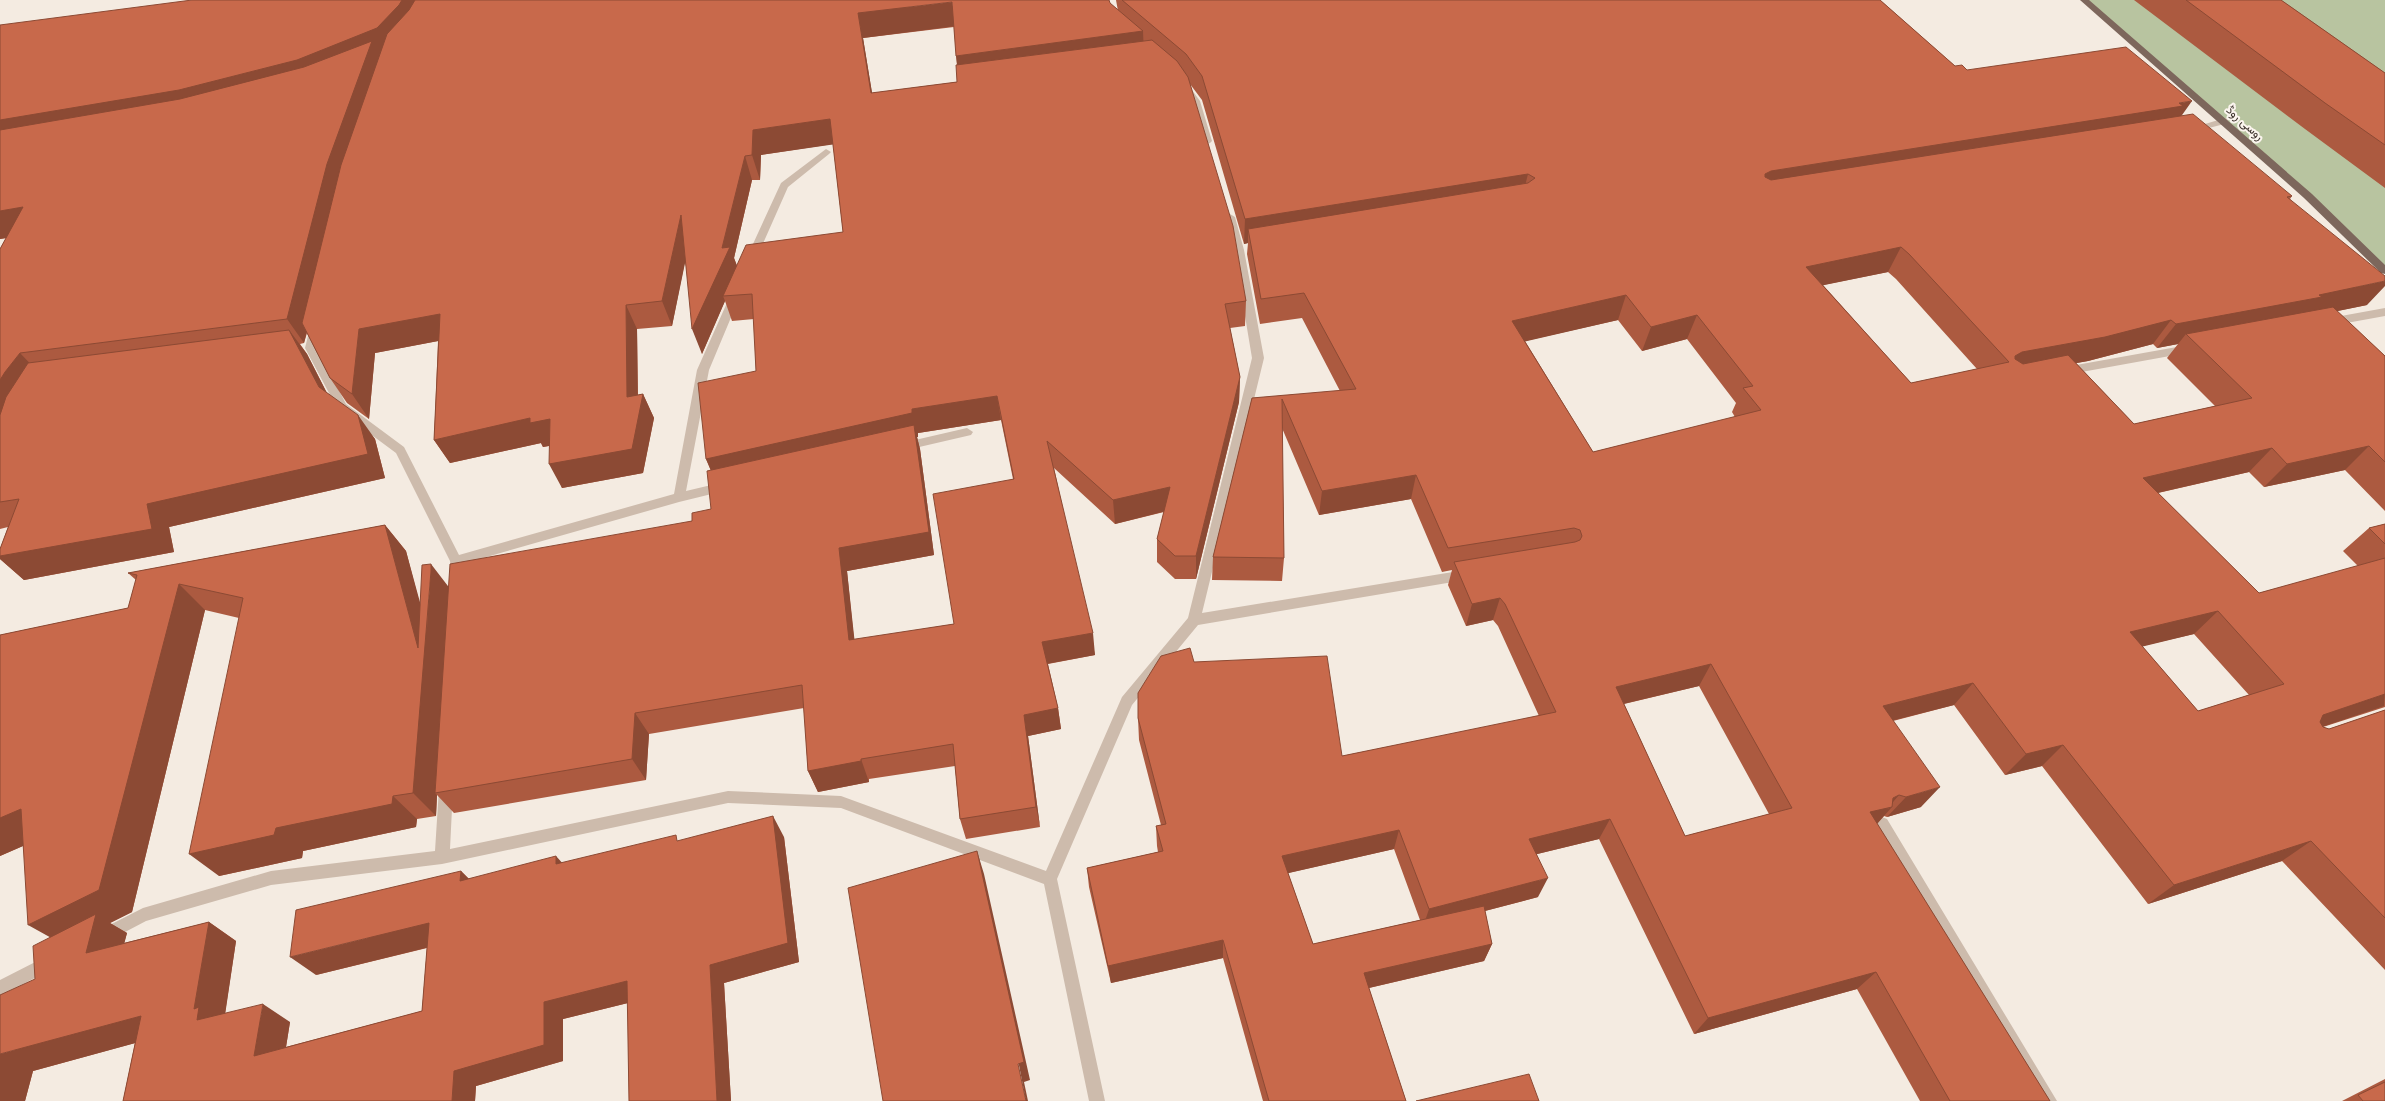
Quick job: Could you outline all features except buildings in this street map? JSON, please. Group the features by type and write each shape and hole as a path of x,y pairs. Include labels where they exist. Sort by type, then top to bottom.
{"main road":[{"name":"روسی روڈ","path":"2084,0 2308,196 2385,271"}],"street":[{"path":"1175,76 1196,101 1212,157"},
{"path":"2180,133 2224,121"},
{"path":"750,264 784,184 826,152"},
{"path":"1092,1100 1050,879 1127,701 1194,620 1258,358 1244,249 1225,203"},
{"path":"679,497 703,370 742,282"},
{"path":"2317,325 2385,312"},
{"path":"317,320 306,348 342,408 400,450 456,561 458,588"},
{"path":"2054,373 2200,346"},
{"path":"890,450 966,432"},
{"path":"456,561 679,497 736,484"},
{"path":"1194,620 1478,573"},
{"path":"442,857 447,780"},
{"path":"92,941 143,915 271,878 442,857 728,797 841,802 1050,879"},
{"path":"1882,824 2049,1101"},
{"path":"0,988 59,958"}],"green space":[{"path":"2084,0 2385,0 2385,271 2308,196"}]}
